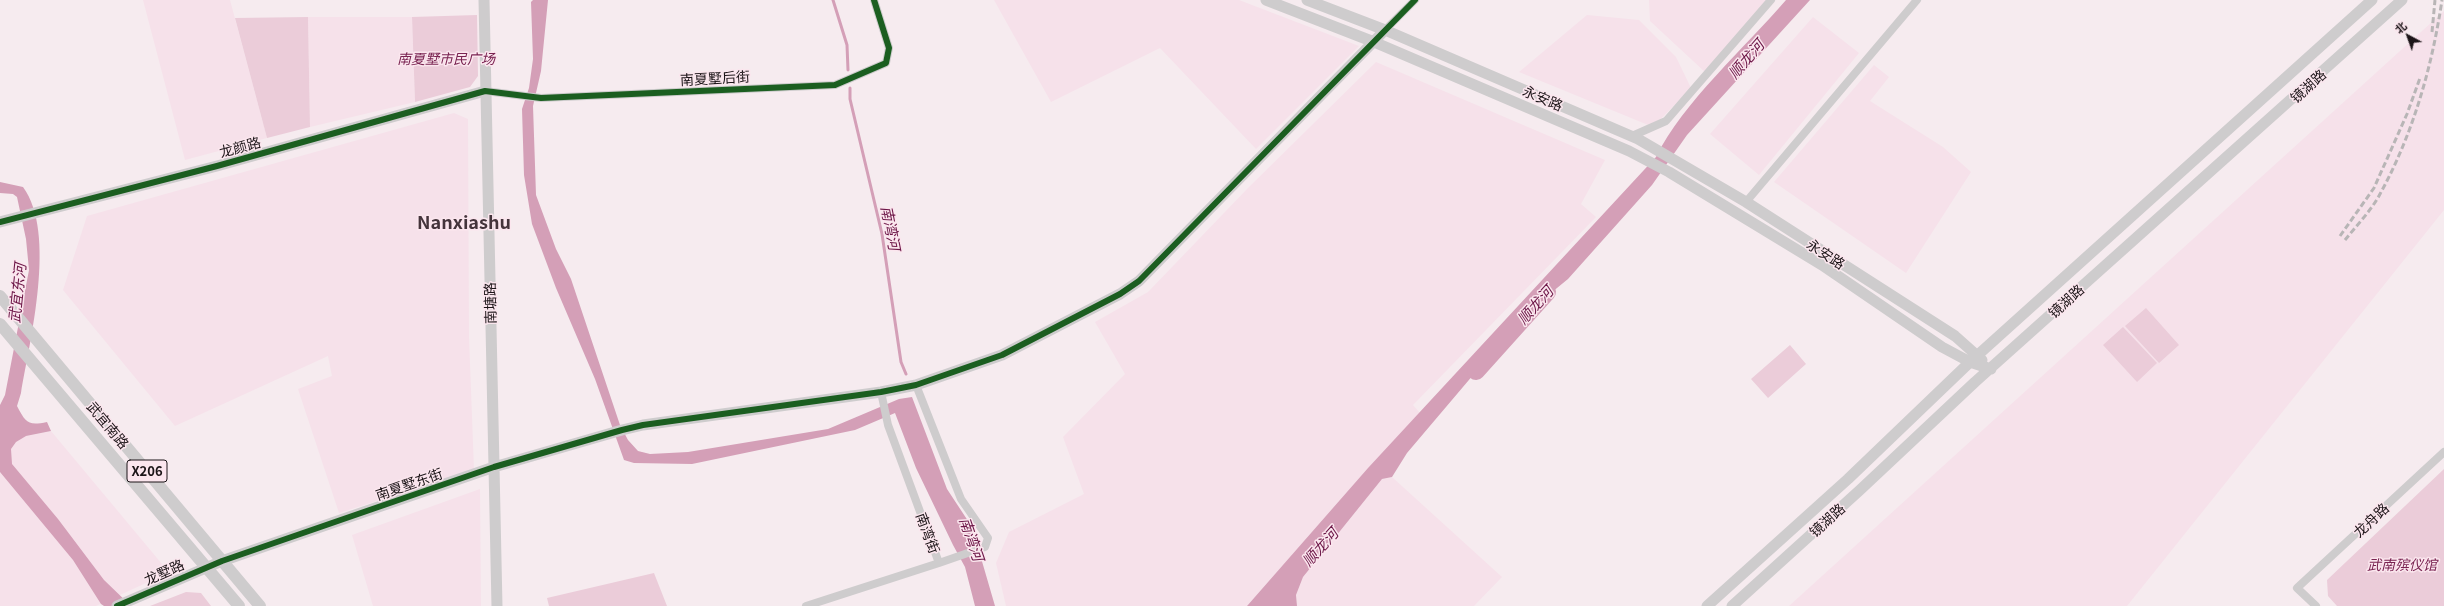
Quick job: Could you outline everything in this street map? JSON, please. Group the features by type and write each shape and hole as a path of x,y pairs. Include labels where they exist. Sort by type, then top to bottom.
{"main road":[{"name":"武宜南路","path":"0,296 260,606"},
{"name":"武宜南路","path":"0,324 239,606"}],"street":[{"name":"南塘路","path":"484,0 497,606"},
{"name":"南夏墅后街","path":"485,91 519,97 541,98 835,85 886,63 889,48 874,0"},
{"name":"永安路","path":"1266,0 1374,42 1629,151 1669,172 1822,265 1942,347 1974,359 1991,369"},
{"name":"永安路","path":"1307,0 1385,30 1635,138 1678,161 1746,202 1955,336 1974,359"},
{"path":"1385,30 1415,0"},
{"path":"1635,138 1666,121 1771,0"},
{"path":"1746,202 1917,0"},
{"name":"镜湖路","path":"1707,606 1848,479 1974,359 2372,0"},
{"name":"镜湖路","path":"1732,606 1991,369 2402,0"},
{"name":"南夏墅东街","path":"206,567 494,467 622,430 643,425 882,396 1002,355 1120,294 1139,281 1385,30"},
{"name":"龙颜路","path":"0,222 217,166 485,91"},
{"path":"916,385 961,499 988,538 985,547 939,564"},
{"name":"南湾街","path":"806,606 939,564 888,425 882,396"},
{"name":"龙舟路","path":"2316,606 2297,588 2444,452"},
{"name":"龙墅路","path":"117,606 206,567"}],"shaded area":[{"path":"143,0 230,0 267,138 185,160"},
{"path":"994,0 1239,0 1359,46 1256,149 1160,48 1051,102"},
{"path":"1649,0 1767,0 1706,73 1650,21"},
{"path":"2444,11 2444,210 2127,606 1789,606"},
{"path":"1587,15 1639,20 1676,57 1691,88 1653,127 1519,72"},
{"path":"308,17 412,17 415,102 310,127"},
{"path":"1813,17 1859,53 1759,175 1710,134"},
{"path":"1376,62 1605,160 1581,204 1596,217 1413,405 1420,413 1368,468 1247,606 1006,606 996,563 1009,532 1084,494 1063,437 1125,374 1095,322 1148,292 1248,188"},
{"path":"1874,65 1889,77 1870,101 1943,147 1971,172 1906,273 1774,182"},
{"path":"454,113 468,119 469,337 474,470 339,513 298,389 332,376 328,356 175,426 63,290 87,216"},
{"path":"51,431 162,564 159,577 96,606 0,606 0,434 26,436"},
{"path":"1392,477 1502,577 1474,606 1297,606 1296,595 1303,577 1382,479"},
{"path":"480,489 481,606 373,606 352,535"}],"green space":[{"name":"南夏墅市民广场","path":"477,15 478,76 470,87 415,102 412,17"},
{"path":"308,17 310,127 267,138 235,18"},
{"path":"2146,308 2179,345 2159,363 2125,326"},
{"path":"2123,327 2157,363 2137,382 2103,345"},
{"path":"1790,345 1806,364 1768,398 1751,379"},
{"name":"武南殡仪馆","path":"2444,469 2444,606 2337,606 2328,596 2327,580"},
{"path":"654,573 667,606 549,606 547,598"},
{"path":"186,592 201,593 211,606 150,606"}],"water":[{"path":"533,0 548,0 541,71 533,106 536,195 556,249 571,279 620,425 628,440 638,451 650,454 688,452 828,429 899,399 912,397 947,489 972,527 995,606 975,606 965,567 916,468 895,413 855,430 692,464 634,463 624,460 595,379 556,288 532,224 524,175 522,109 529,88 533,59 531,2"},
{"path":"1786,0 1810,0 1687,135 1652,185 1568,279 1524,315 1407,453 1392,477 1382,479 1303,577 1296,595 1297,606 1247,606 1368,468 1656,157 1668,136 1698,96"},
{"path":"0,182 23,187 33,207 38,231 40,258 35,317 21,393 17,406 25,420 36,424 47,422 51,431 26,436 16,442 11,449 12,464 58,519 104,580 131,606 104,606 101,604 73,560 0,472 0,405 5,395 29,270 26,239 17,197 13,194 0,193"}],"waterway":[{"name":"南湾河","path":"833,0 847,45 848,70"},
{"name":"南湾河","path":"850,88 850,99 882,234 901,362 906,374"},
{"name":"顺龙河","path":"1476,371 1547,292"}],"railway":[{"path":"2432,32 2435,0"},
{"path":"2345,240 2376,200 2392,171 2402,148 2420,100 2427,75 2442,0"},
{"path":"2340,236 2374,188 2407,114 2420,78"}],"cycle path":[{"path":"0,222 217,166 485,91 541,98 835,85 886,63 889,48 874,0"},
{"path":"117,606 222,561 494,467 622,430 643,425 881,392 916,385 1002,355 1120,294 1139,281 1415,0"}],"district":[{"name":"Nanxiashu","path":"464,222"}],"water label":[{"name":"武宜东河","path":"17,293"}]}
